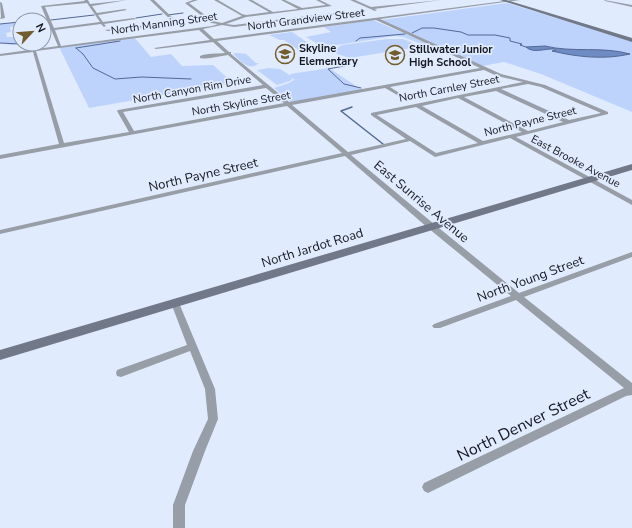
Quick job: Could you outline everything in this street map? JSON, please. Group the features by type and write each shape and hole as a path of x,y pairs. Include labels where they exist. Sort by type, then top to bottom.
{"street":[{"path":"60,47 43,6 125,0"},
{"path":"107,30 176,23 152,0"},
{"path":"196,0 187,3 212,22 245,26 342,13 318,0"},
{"path":"216,0 241,15 246,16"},
{"path":"250,0 273,13"},
{"path":"283,0 301,9"},
{"path":"353,1 364,0"},
{"path":"371,8 439,0"},
{"path":"480,0 491,4"},
{"name":"North Grandview Street","path":"156,48 518,0"},
{"path":"606,0 632,6"},
{"path":"353,1 377,11"},
{"path":"504,1 632,40"},
{"path":"88,2 113,40"},
{"path":"0,3 3,18 0,18"},
{"name":"North Manning Street","path":"52,48 200,29 224,24 246,16 330,6"},
{"path":"96,14 125,10"},
{"path":"382,14 390,17"},
{"path":"53,29 134,19"},
{"path":"376,19 503,76 529,82"},
{"name":"East Sunrise Avenue","path":"200,29 230,53 431,226 632,390"},
{"name":"North Manning Street","path":"1,54 18,52"},
{"path":"35,52 62,145"},
{"path":"211,56 230,53"},
{"name":"North Skyline Street","path":"0,157 485,68"},
{"name":"North Carnley Street","path":"412,140 373,114 529,82"},
{"name":"North Payne Street","path":"0,232 412,140 435,155 606,113 543,86 529,82"},
{"name":"North Canyon Rim Drive","path":"132,133 120,111 268,86"},
{"path":"386,86 400,95"},
{"path":"496,89 568,122"},
{"name":"East Brooke Avenue","path":"458,96 526,132"},
{"path":"417,105 482,143"},
{"name":"East Brooke Avenue","path":"510,136 632,203"},
{"name":"North Jardot Road","path":"0,355 632,167"},
{"name":"North Young Street","path":"437,326 632,254"},
{"path":"175,303 210,390 212,420 179,505 179,528"},
{"path":"121,373 192,347"},
{"name":"North Denver Street","path":"428,487 624,392 632,390"}],"shaded area":[{"path":"507,3 632,41 632,112 541,74 504,62 482,66 381,20"},
{"path":"373,20 431,45 427,46 403,37 395,36 323,47 306,37 331,32 324,27"},
{"path":"12,23 12,27 10,27 11,32 6,33 7,37 12,37 12,45 0,43 0,24"},
{"path":"292,32 317,49 300,51 284,40 280,40 269,35"},
{"path":"134,37 151,57 171,54 182,66 213,65 233,83 89,108 59,47"},
{"path":"387,39 403,39 418,47 350,58 337,54 333,50 342,45"},
{"path":"545,46 566,49 609,50 630,54 610,57 591,57 552,51 556,50 555,49 532,50 526,47"},
{"path":"236,53 248,54 246,54 256,63 259,63 248,66 233,54"},
{"path":"269,68 280,69 291,76 290,74 329,68 362,90 292,103 274,88 289,83 294,80 293,78 290,81 277,85 257,70"}],"waterway":[{"path":"168,15 183,13"},
{"path":"136,18 162,14"},
{"path":"52,20 94,15"},
{"path":"0,24 12,23"},
{"path":"412,33 422,28 434,28 461,32 468,35 495,35 510,38 510,41 522,44 520,45 526,47"},
{"path":"356,41 360,38 405,34"},
{"path":"120,41 76,48 83,54 93,68 115,79 142,77 191,79"},
{"path":"0,43 12,44"},
{"path":"350,65 328,69 344,84 361,88"},
{"path":"352,107 341,111 383,144"}],"place":[{"name":"Skyline Elementary","path":"285,54"},
{"name":"Stillwater Junior High School","path":"395,55"}]}
